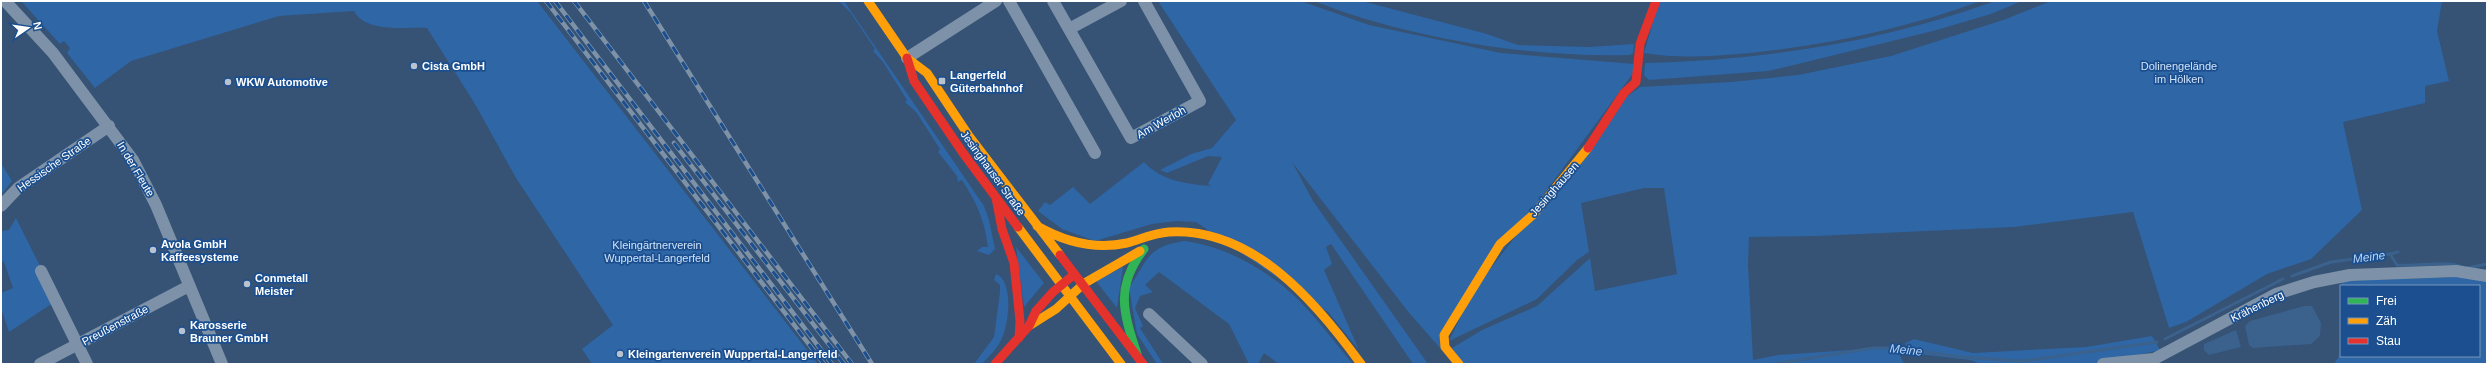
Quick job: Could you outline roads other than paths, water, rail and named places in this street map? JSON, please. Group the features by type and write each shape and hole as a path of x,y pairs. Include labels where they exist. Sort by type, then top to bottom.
{"main road":[{"name":"Jesinghauser Straße","path":"868,1 907,58 926,73 969,136 1137,354 1143,364"},
{"name":"Jesinghausen","path":"1459,364 1445,347 1444,335 1500,244 1534,214 1552,193 1588,149 1624,93 1636,82 1640,44 1656,1"},
{"name":"Jesinghauser Straße","path":"907,58 914,81 996,198 1121,364"},
{"path":"996,198 1002,228 1014,263 1020,321 1019,338"},
{"path":"1037,226 1062,240 1082,245 1121,244 1168,232 1207,234 1228,242 1275,270 1315,307 1360,364"},
{"path":"1029,326 1044,319 1071,297 1083,284 1144,249 1168,232"},
{"path":"1102,256 1121,244"},
{"path":"1137,354 1124,314 1123,290 1135,259 1144,249"},
{"path":"995,364 1029,326 1036,311 1061,284 1083,268"}],"street":[{"name":"In der Fleute","path":"5,1 53,53 109,126 145,181 222,364"},
{"path":"907,58 996,1"},
{"path":"1010,1 1095,152"},
{"name":"Am Werloh","path":"1053,1 1131,138 1134,138 1200,101 1144,1"},
{"path":"1069,29 1120,1"},
{"name":"Hessische Straße","path":"1,206 18,188 109,126"},
{"path":"41,271 88,364"},
{"name":"Krähenberg","path":"2154,362 2276,294 2314,282 2350,275 2456,271 2487,276"},
{"name":"Preußenstraße","path":"40,364 189,286"},
{"path":"1149,314 1202,364"},
{"path":"2103,364 2154,362"}],"waterway":[{"name":"Meine","path":"2390,254 2398,252"},
{"name":"Meine","path":"2292,276 2331,262 2390,254 2397,265 2448,264 2462,267"},
{"name":"Meine","path":"2467,268 2487,264"},
{"name":"Meine","path":"2165,339 2283,279"},
{"name":"Meine","path":"1774,364 1873,348 1901,348 1959,357 2023,361 2157,342"}],"railway":[{"path":"546,1 824,364"},
{"path":"555,1 832,364"},
{"path":"574,1 852,364"},
{"path":"644,1 872,364"},
{"path":"674,143 844,364"}],"place":[{"name":"Cista GmbH","path":"414,66"},
{"name":"Langerfeld Güterbahnhof","path":"942,81"},
{"name":"WKW Automotive","path":"228,82"},
{"name":"Avola GmbH Kaffeesysteme","path":"153,250"},
{"name":"Conmetall Meister","path":"247,284"},
{"name":"Karosserie Brauner GmbH","path":"182,331"},
{"name":"Kleingartenverein Wuppertal-Langerfeld","path":"620,354"}],"park label":[{"name":"Dolinengelände im Hölken","path":"2179,72"},
{"name":"Kleingärtnerverein Wuppertal-Langerfeld","path":"657,251"}]}
